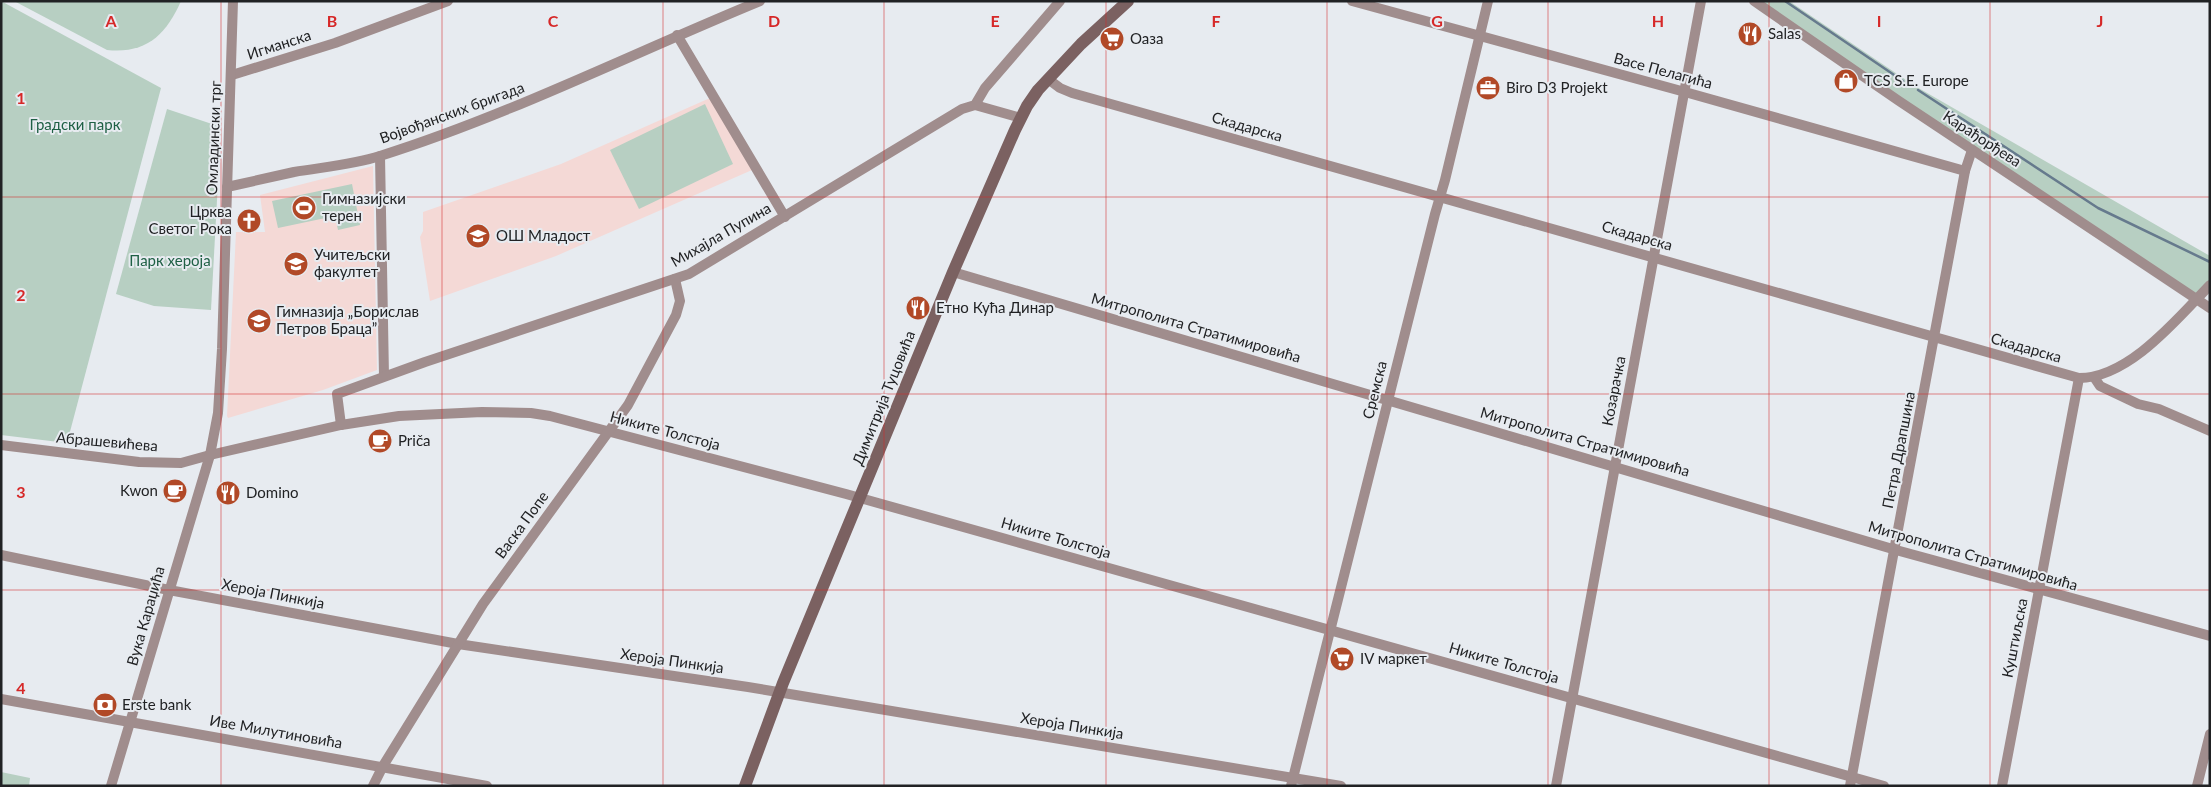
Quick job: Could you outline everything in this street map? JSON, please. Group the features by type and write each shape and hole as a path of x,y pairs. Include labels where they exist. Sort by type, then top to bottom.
{"street":[{"name":"Омладински трг","path":"210,455 218,413 232,75 233,1"},
{"name":"Игманска","path":"232,75 335,43 448,1"},
{"name":"Војвођанских бригада","path":"227,187 380,156 509,110 760,1"},
{"path":"1021,118 979,106 985,88 1060,1"},
{"name":"Димитрија Туцовића","path":"745,786 780,693 953,272 1021,118 1027,106 1048,79 1128,1"},
{"name":"Васе Пелагића","path":"1352,1 1965,171"},
{"name":"Сремска","path":"1292,782 1488,1"},
{"name":"Козарачка","path":"1556,786 1701,1"},
{"name":"Карађорђева","path":"1754,1 1972,150 2210,308"},
{"path":"678,35 785,217"},
{"name":"Скадарска","path":"1048,79 1060,88 1072,93 2079,378 2094,378 2113,370 2140,354 2210,285"},
{"name":"Михајла Пупина","path":"341,425 337,394 384,376 675,280 713,260 785,217 849,175 962,109 979,106"},
{"name":"Петра Драпшина","path":"1851,781 1896,550 1965,171 1972,150"},
{"path":"380,156 384,376"},
{"name":"Митрополита Стратимировића","path":"953,272 1896,550 2210,636"},
{"name":"Васка Попе","path":"373,786 383,766 483,604 628,405 676,314 680,300 675,280"},
{"name":"Куштиљска","path":"2002,786 2079,378"},
{"path":"2094,378 2100,386 2138,404 2159,408 2210,431"},
{"name":"Никите Толстоја","path":"210,455 341,425 400,416 513,412 550,416 860,498 1572,698 1851,781 1884,786"},
{"name":"Абрашевићева","path":"1,445 139,462 181,463 210,455"},
{"name":"Вука Караџића","path":"111,786 210,455"},
{"name":"Хероја Пинкија","path":"1,556 169,590 458,644 780,693 1292,782 1341,786"},
{"name":"Иве Милутиновића","path":"1,699 486,786"},
{"path":"2196,786 2210,734"}],"shaded area":[{"path":"710,98 752,170 556,256 430,301 420,237 423,231 423,212 561,164"},
{"path":"373,166 377,370 323,390 228,418 236,232 265,232 260,195"}],"green space":[{"name":"Градски парк","path":"1,1 161,88 67,443 1,435"},
{"path":"14,1 181,1 169,24 153,40 133,49 107,50"},
{"path":"1757,1 1789,1 1915,86 2210,256 2210,285 2196,298"},
{"path":"705,104 733,164 639,209 610,150"},
{"name":"Парк хероја","path":"167,109 221,127 211,310 154,306 116,294"},
{"name":"Гимназијски терен","path":"352,184 360,225 338,230 335,216 278,228 272,201"},
{"path":"1,772 30,778 29,786 1,786"}],"waterway":[{"path":"1785,1 1903,81"},
{"path":"1918,90 2098,208 2210,262"}],"place":[{"name":"Salas","path":"1750,34"},
{"name":"Оаза","path":"1112,39"},
{"name":"TCS S.E. Europe","path":"1846,81"},
{"name":"Biro D3 Projekt","path":"1488,88"},
{"name":"Гимназијски терен","path":"304,208"},
{"name":"Црква Светог Рока","path":"249,221"},
{"name":"ОШ Младост","path":"478,236"},
{"name":"Учитељски факултет","path":"296,264"},
{"name":"Етно Кућа Динар","path":"918,308"},
{"name":"Гимназија „Борислав Петров Браца”","path":"259,321"},
{"name":"Priča","path":"380,441"},
{"name":"Kwon","path":"175,491"},
{"name":"Domino","path":"228,493"},
{"name":"IV маркет","path":"1342,659"},
{"name":"Erste bank","path":"105,705"}]}
